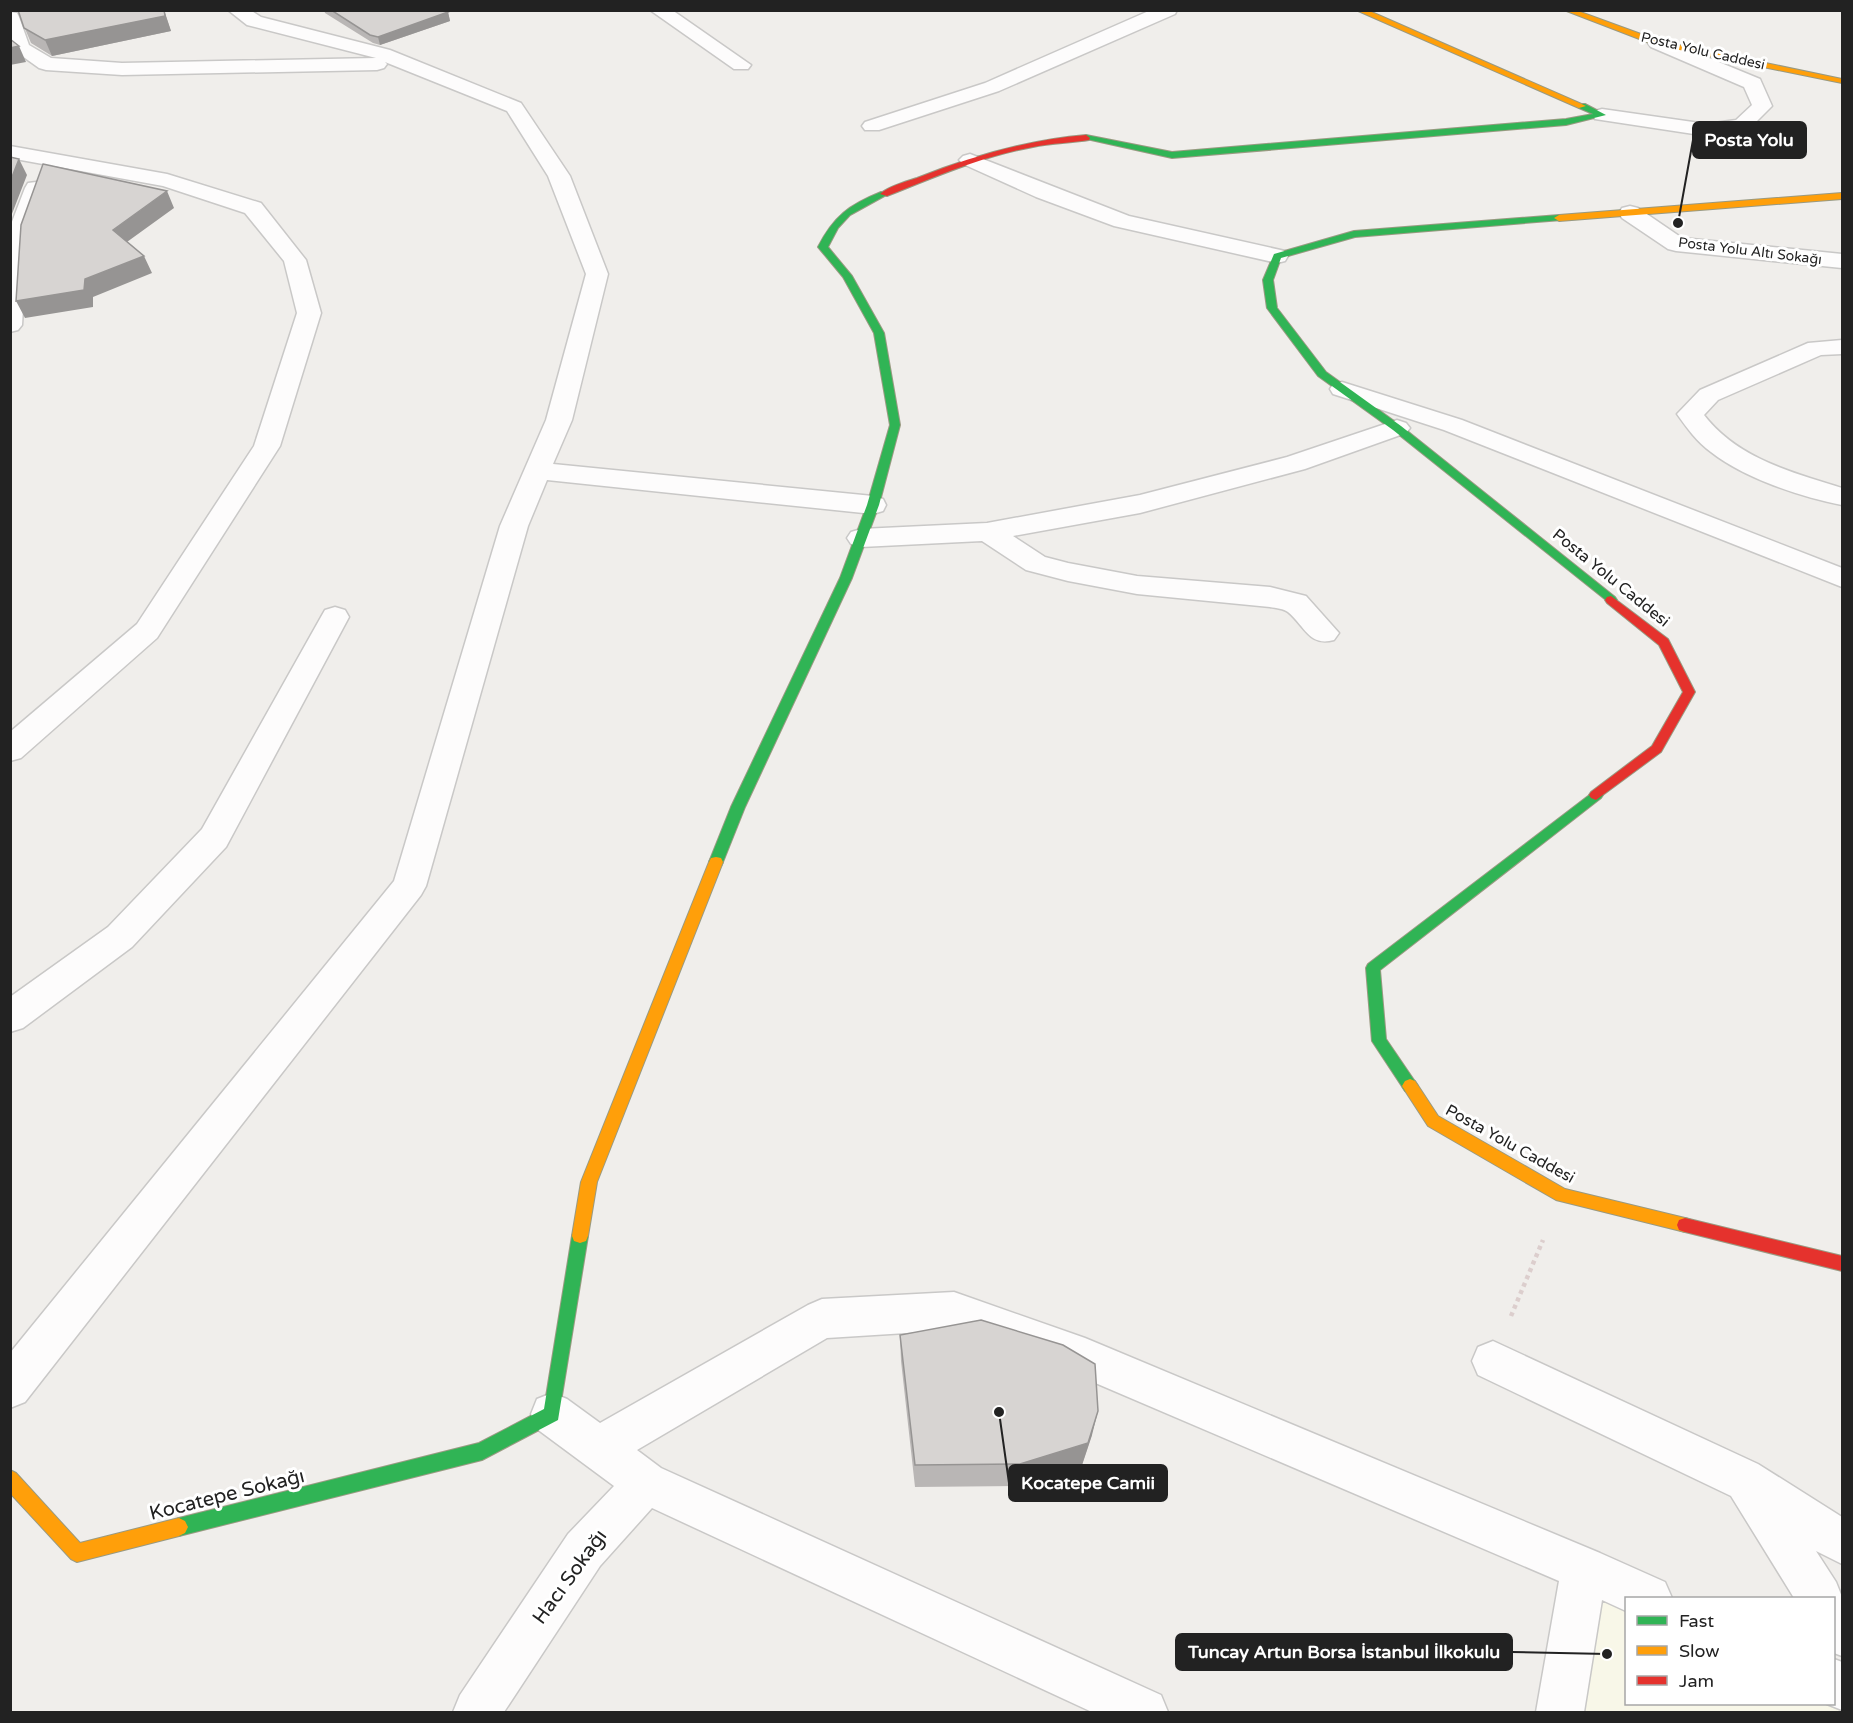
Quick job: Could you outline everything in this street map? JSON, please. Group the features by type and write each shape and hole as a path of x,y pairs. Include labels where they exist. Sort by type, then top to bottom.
{"street":[{"path":"10,1387 409,886 514,526 559,420 597,274 559,176 514,107 383,54 254,21 237,10"},
{"path":"659,10 741,65"},
{"path":"872,126 992,87 1167,10"},
{"path":"1359,10 1602,115 1707,130 1742,125 1762,106 1753,83 1658,43"},
{"name":"Posta Yolu Caddesi","path":"1567,10 1658,43 1842,81"},
{"path":"10,17 21,48 46,64 122,69 406,63"},
{"path":"1144,1713 646,1483 552,1414 589,1182 738,807 846,578 873,505 895,425 879,333 847,276 823,247 831,230 843,214 872,198 970,160 1033,144 1085,138 1172,154 1566,122 1602,115"},
{"path":"10,152 167,180 253,208 295,260 309,313 267,446 147,631 10,750"},
{"path":"10,325 16,242 46,158"},
{"path":"970,160 1044,192 1122,221 1277,256 1354,234 1842,196"},
{"name":"Posta Yolu Altı Sokağı","path":"1630,213 1676,244 1842,261"},
{"name":"Posta Yolu Caddesi","path":"1277,256 1268,280 1272,308 1322,374 1397,428 1664,642 1689,692 1657,749 1512,858 1373,968 1379,1041 1433,1121 1562,1195 1842,1264"},
{"path":"1842,347 1817,348 1709,395 1690,414 1701,432 1752,468 1842,497"},
{"path":"1342,389 1454,425 1842,578"},
{"path":"861,538 987,532 1140,504 1296,463 1397,428"},
{"path":"537,471 873,505"},
{"path":"987,532 1036,564 1068,572 1137,585 1270,597 1296,603 1324,633"},
{"path":"10,1017 120,937 214,838 335,617"},
{"path":"598,1448 822,1319 954,1311 1070,1352 1584,1569 1645,1597"},
{"path":"1493,1361 1743,1479 1842,1542"},
{"name":"Kocatepe Sokağı","path":"10,1479 77,1553 482,1451 552,1414"},
{"path":"1743,1479 1819,1597"},
{"name":"Hacı Sokağı","path":"477,1713 584,1550 646,1483"},
{"path":"1560,1713 1584,1569"}],"path":[{"path":"1493,1361 1562,1195"}],"shaded area":[{"path":"1596,1591 1625,1606 1625,1705 1835,1704 1842,1707 1842,1712 1579,1712"}],"building":[{"path":"18,10 164,10 165,16 45,40 24,28"},
{"path":"331,10 445,10 448,12 378,37 370,35"},
{"path":"10,39 19,46 10,48"},
{"path":"10,157 19,159 10,182"},
{"path":"43,164 167,191 113,230 144,256 85,279 84,290 16,301 21,225"},
{"path":"981,1320 1063,1345 1095,1364 1098,1411 1088,1443 1020,1464 915,1465 900,1335"}],"traffic: fast":[{"path":"1086,138 1172,155 1566,122 1602,115 1582,106"},
{"path":"716,862 738,807 846,578 873,505 895,425 879,333 847,276 823,247 840,219 854,208 884,194"},
{"path":"1559,218 1354,234 1277,256 1268,280 1272,308 1322,374 1397,428 1611,600"},
{"path":"1410,1086 1379,1041 1373,968 1596,795"},
{"path":"179,1527 482,1451 552,1414 580,1236"}],"traffic: slow":[{"path":"1359,10 1582,106"},
{"path":"1567,10 1658,43 1842,81"},
{"path":"1559,218 1842,196"},
{"path":"580,1236 589,1182 716,862"},
{"path":"1410,1086 1433,1121 1562,1195 1685,1225"},
{"path":"10,1479 77,1553 179,1527"}],"traffic: jam":[{"path":"884,194 958,165 1008,150 1034,144 1086,138"},
{"path":"1596,795 1657,749 1689,692 1664,642 1611,600"},
{"path":"1685,1225 1842,1264"}],"place":[{"name":"Posta Yolu","path":"1678,223"},
{"name":"Kocatepe Camii","path":"999,1412"},
{"name":"Tuncay Artun Borsa İstanbul İlkokulu","path":"1607,1654"}]}
